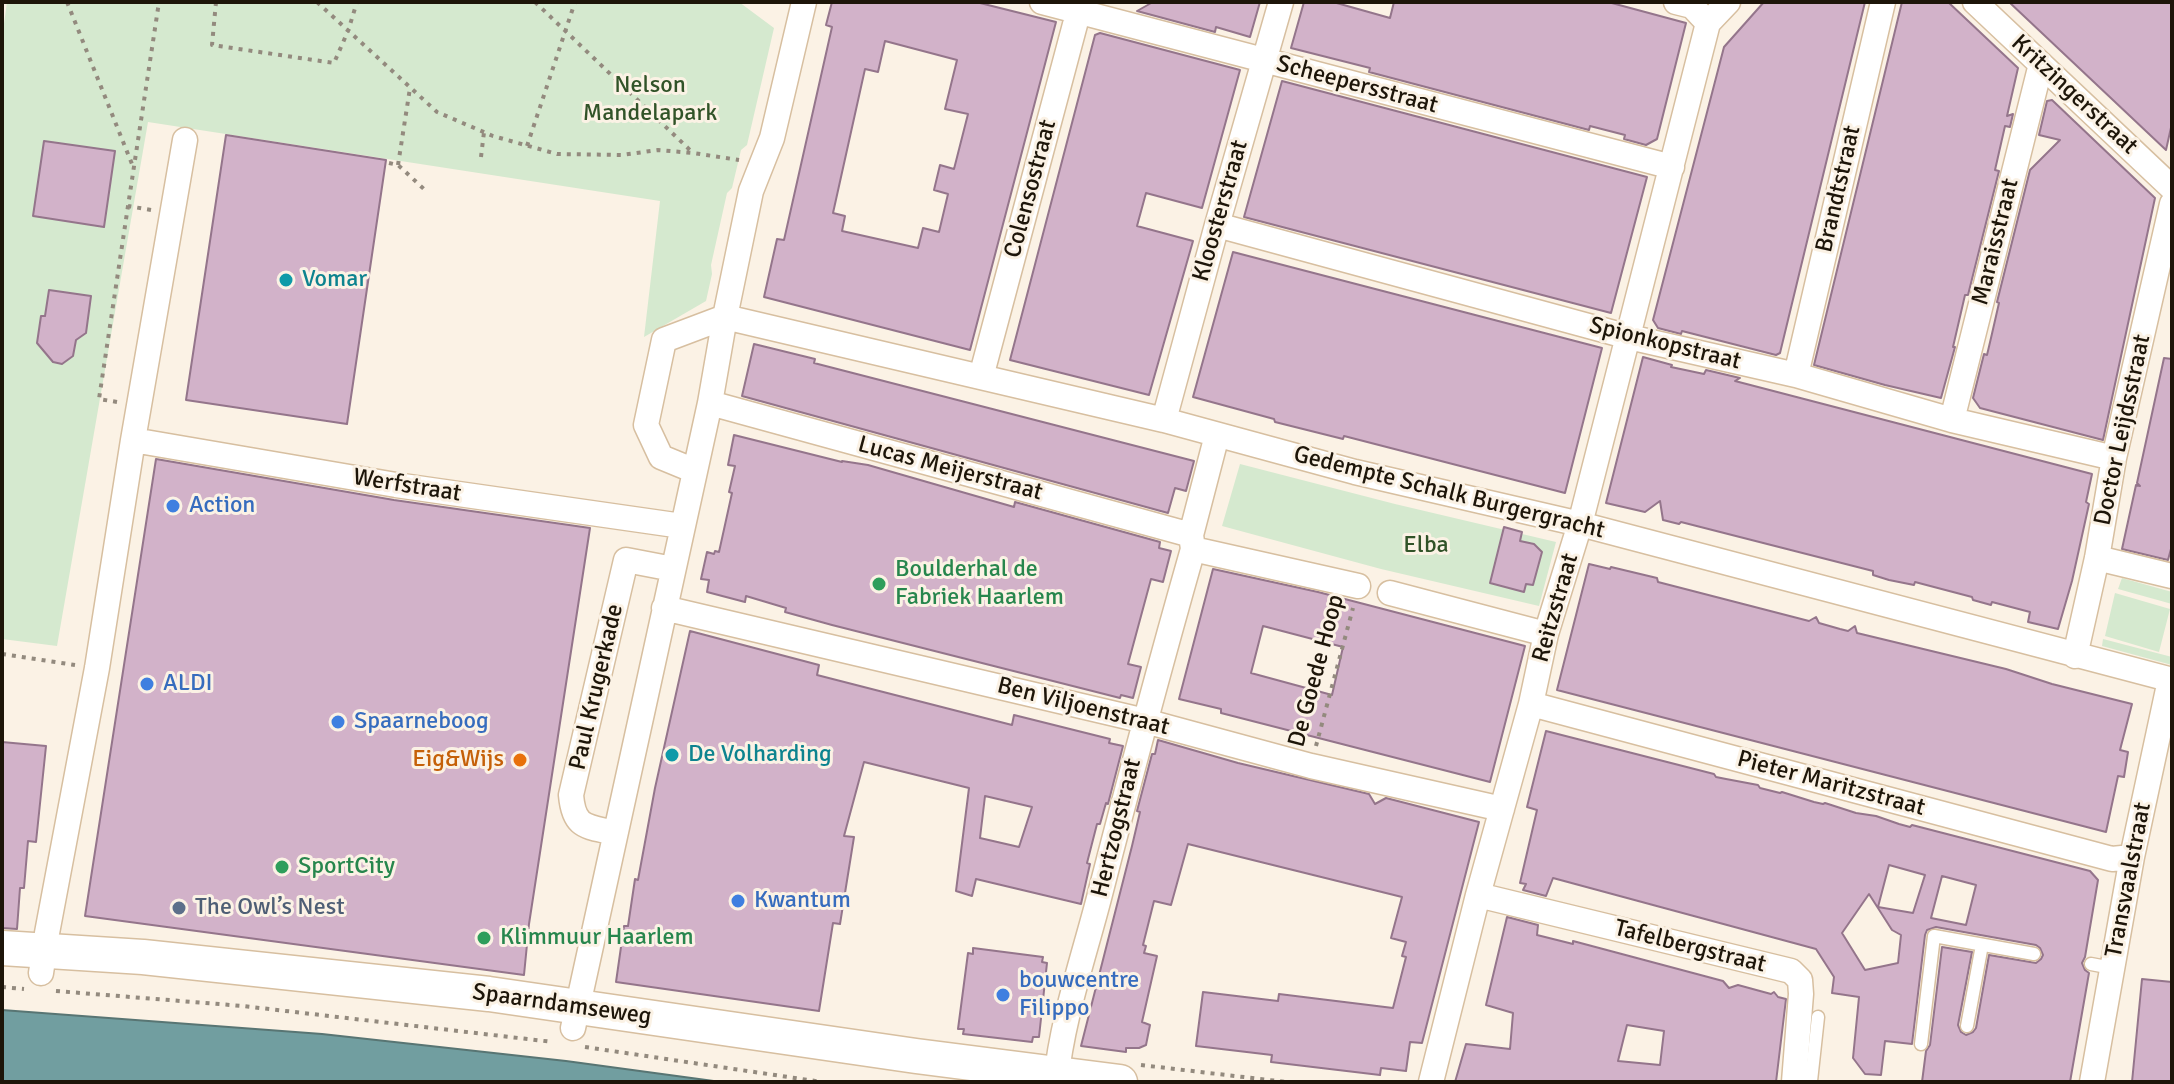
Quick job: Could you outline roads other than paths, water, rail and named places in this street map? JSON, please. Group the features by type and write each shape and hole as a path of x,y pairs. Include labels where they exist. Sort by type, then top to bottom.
{"main road":[{"name":"Spaarndamseweg","path":"2,948 34,975 232,966 489,994 573,1031 935,1082"},
{"name":"Spaarndamseweg","path":"573,1031 902,1054 1056,1078 1120,1082"}],"street":[{"name":"Paul Krugerkade","path":"573,1031 710,403 751,191 772,138 804,2"},
{"name":"Scheepersstraat","path":"1042,2 1080,7 1264,61 1672,167"},
{"name":"Kloosterstraat","path":"1164,420 1281,2"},
{"path":"1676,2 1692,6 1708,23"},
{"name":"Reitzstraat","path":"1431,1082 1531,704 1546,634 1580,524 1629,337 1708,23 1728,2"},
{"name":"Brandtstraat","path":"1796,375 1883,2"},
{"name":"Kritzingerstraat","path":"1975,2 2172,188"},
{"name":"Colensostraat","path":"981,377 1080,7"},
{"name":"Maraisstraat","path":"1952,420 2041,64"},
{"path":"34,975 97,668 185,140"},
{"name":"Doctor Leijdsstraat","path":"2075,656 2097,558 2114,458 2172,204"},
{"name":"Spionkopstraat","path":"1217,225 1629,337 1796,375 1952,420 2114,458"},
{"name":"Gedempte Schalk Burgergracht","path":"725,317 1164,420 1355,472 1580,524 2171,680"},
{"path":"695,471 661,457 646,425 664,340 725,317"},
{"name":"Lucas Meijerstraat","path":"710,403 1192,542 1358,586"},
{"name":"Hertzogstraat","path":"1056,1078 1059,1056 1217,435"},
{"name":"Werfstraat","path":"133,440 396,485 682,526"},
{"path":"2097,558 2172,576"},
{"name":"Paul Krugerkade","path":"615,833 578,821 572,809 571,795 626,560 673,569"},
{"path":"1390,593 1546,634"},
{"name":"Ben Viljoenstraat","path":"664,608 1145,721 1311,766 1502,809"},
{"name":"Transvaalstraat","path":"2092,1082 2102,966 2132,857 2171,680"},
{"name":"Pieter Maritzstraat","path":"1531,704 2112,859 2132,857"},
{"name":"Tafelbergstraat","path":"1478,895 1791,971 1800,980 1801,994 1794,1082"}],"lane":[{"path":"1921,1044 1934,936 2034,954"},
{"path":"1967,1026 1982,945"},
{"path":"1818,1017 1811,1082 1822,1082"}],"water":[{"path":"2,1010 322,1034 721,1082 2,1082"}],"place":[{"name":"Vomar","path":"286,280"},
{"name":"Action","path":"173,506"},
{"name":"Boulderhal de Fabriek Haarlem","path":"879,584"},
{"name":"ALDI","path":"147,684"},
{"name":"Spaarneboog","path":"338,722"},
{"name":"De Volharding","path":"672,755"},
{"name":"Eig&Wijs","path":"520,760"},
{"name":"SportCity","path":"282,867"},
{"name":"Kwantum","path":"738,901"},
{"name":"The Owl’s Nest","path":"179,908"},
{"name":"Klimmuur Haarlem","path":"484,938"},
{"name":"bouwcentre Filippo","path":"1003,995"}],"park label":[{"name":"Nelson Mandelapark","path":"650,100"},
{"name":"Elba","path":"1426,546"}]}
